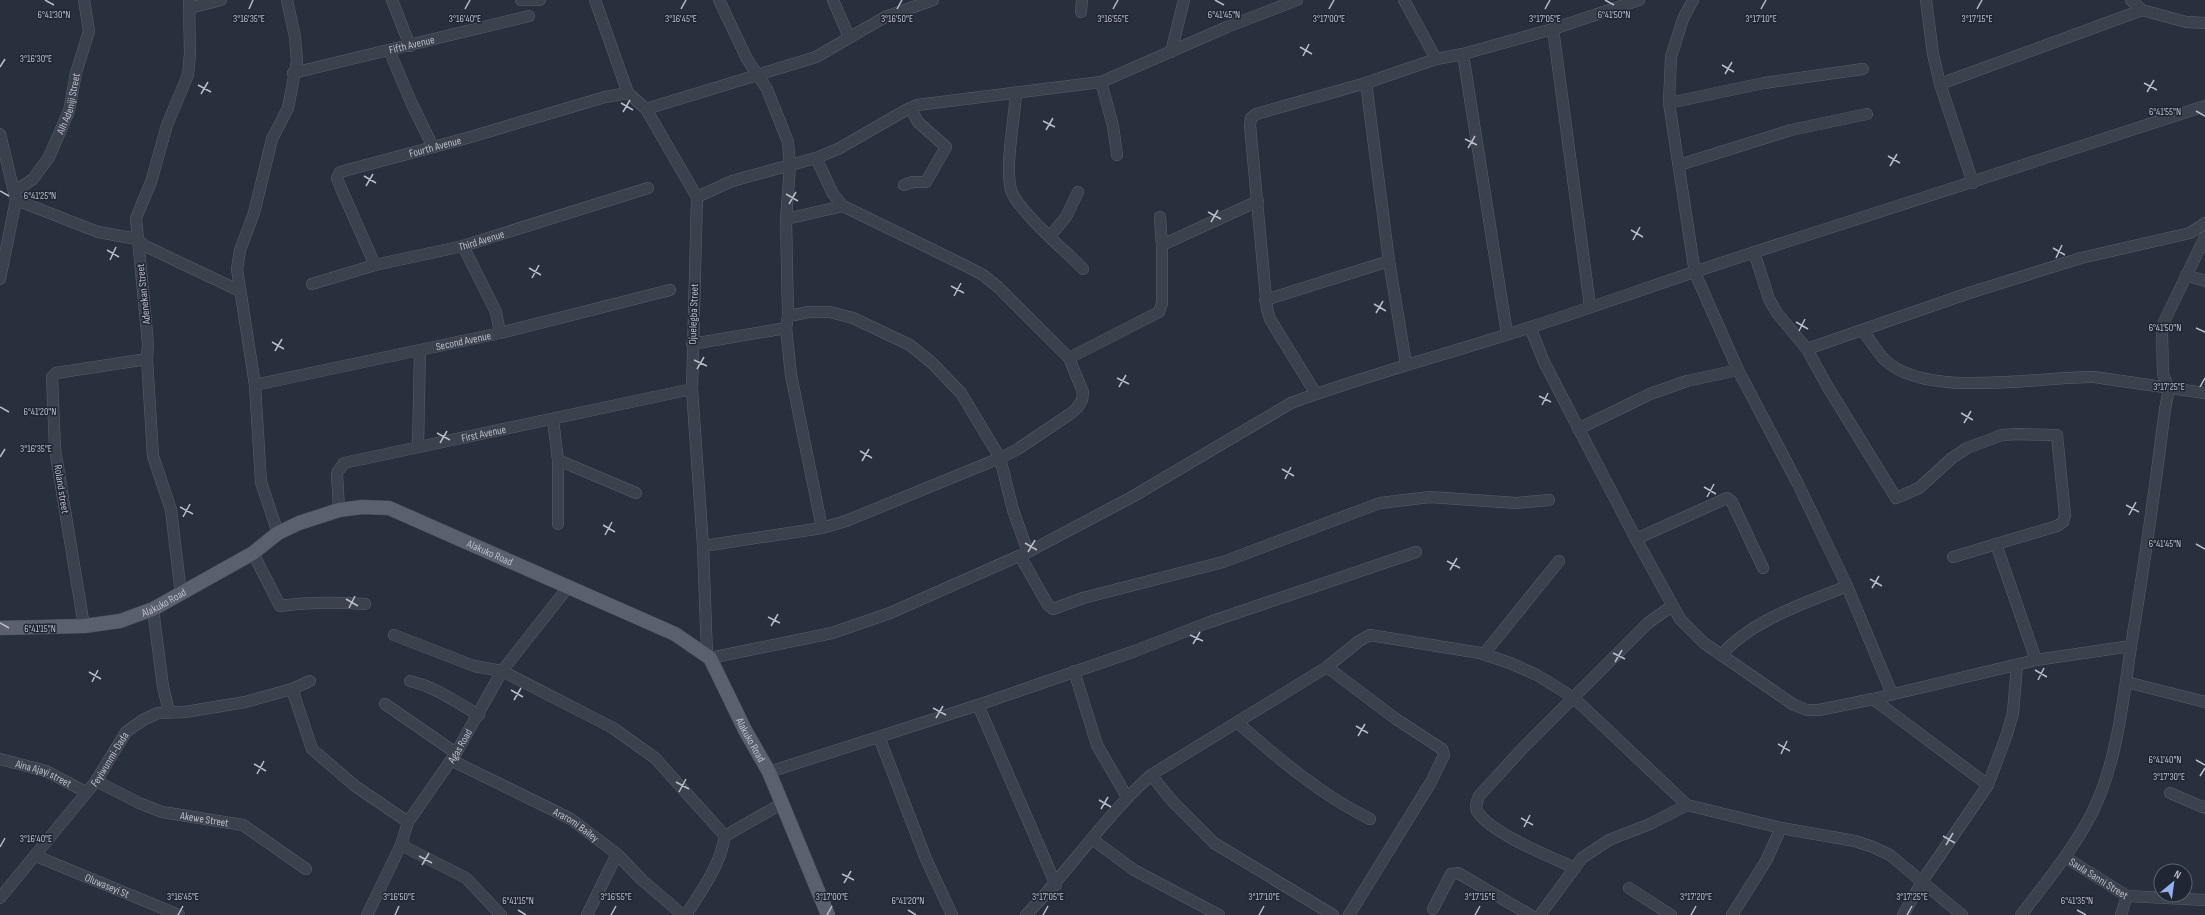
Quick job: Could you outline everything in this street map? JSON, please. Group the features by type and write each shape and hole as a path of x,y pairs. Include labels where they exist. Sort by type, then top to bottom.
{"main road":[{"name":"Alakuko Road","path":"0,628 84,626 120,620 153,609 181,594 253,553 278,533 299,523 339,510 362,506 389,508 675,634 708,657 745,730 770,772 781,804 828,915"}],"street":[{"name":"Alh Adeniji Street","path":"15,196 33,179 49,157 69,111 76,74 89,31 84,0"},
{"path":"189,4 221,0"},
{"path":"278,533 261,482 255,385 237,269 240,250 254,213 272,140 288,108 297,61 295,37 287,0"},
{"path":"392,0 410,46"},
{"path":"521,0 540,0"},
{"path":"595,0 628,93 646,110 697,197 732,182 816,158 838,149 910,108 990,95 1016,95 1101,82 1227,27 1297,0"},
{"path":"719,0 747,59 766,89 788,142 790,166 786,219 788,316 786,328 791,376 822,528"},
{"path":"833,0 849,37"},
{"path":"646,110 816,57 885,17 933,0"},
{"path":"1081,12 1082,0"},
{"path":"1171,52 1184,0"},
{"path":"1404,0 1436,59"},
{"path":"1316,394 1270,319 1265,300 1258,201 1250,125 1251,118 1256,114 1366,83 1436,59 1463,54 1553,29 1639,0"},
{"path":"1692,0 1683,18 1671,57 1669,103 1695,273 1738,370 1798,484 1847,586 1892,694"},
{"path":"1926,0 1933,54 1940,84 1973,183"},
{"path":"2131,0 2142,10 2186,22 2205,23"},
{"name":"Adenekan Street","path":"181,594 171,510 153,456 147,359 148,344 136,218 151,182 167,125 188,76 189,4"},
{"path":"1940,84 2142,10"},
{"name":"Fifth Avenue","path":"294,73 530,16"},
{"path":"1553,29 1590,306"},
{"path":"389,50 411,102 433,147"},
{"path":"1463,54 1507,334"},
{"path":"1669,103 1764,83 1863,69"},
{"path":"1101,82 1113,126 1117,155"},
{"path":"1366,83 1389,261 1406,364"},
{"name":"Fourth Avenue","path":"375,265 340,186 337,178 340,172 433,147 605,97 628,93"},
{"path":"1016,95 1009,176 1012,191 1026,211 1083,269"},
{"path":"708,657 845,630 890,613 1024,554 1132,497 1291,403 1406,364 1530,327 1754,252 1973,183 2205,106"},
{"path":"904,185 913,182 926,182 946,146 918,122 910,108"},
{"path":"1679,165 1791,130 1867,114"},
{"path":"0,134 15,196 0,278"},
{"path":"703,546 822,528 846,521 1000,458 1018,449 1077,408 1082,400 1083,392 1069,358 998,287 983,275 843,206 833,194 816,158"},
{"name":"Third Avenue","path":"312,284 375,265 463,246 648,188"},
{"path":"1050,236 1066,217 1078,192"},
{"path":"15,196 98,232 137,239 145,246 240,291"},
{"name":"Ojuelegba Street","path":"697,197 692,389 703,546 708,657"},
{"path":"1162,246 1258,201"},
{"path":"786,219 843,206"},
{"path":"1069,358 1159,312 1162,303 1162,246 1160,217"},
{"path":"1807,349 1863,331 1969,293 2082,258 2190,233 2205,223"},
{"path":"2021,915 2065,857 2083,829 2096,802 2111,756 2126,682 2149,542 2169,389 2163,374 2163,328 2167,313 2205,237"},
{"path":"463,246 496,312 500,333"},
{"path":"1754,252 1769,299 1777,313 1807,349 1826,384 1896,498 1919,488 1952,458 1967,448 2002,436 2024,434 2057,435 2065,515 2063,522 1952,558"},
{"path":"1265,300 1389,261"},
{"path":"2186,275 2205,280"},
{"name":"Second Avenue","path":"255,385 500,333 670,290"},
{"path":"788,316 809,312 830,312 853,318 910,345 932,363 961,393 1000,458 1024,554 1048,605 1053,608 1083,598 1223,562 1380,503 1430,497 1516,503 1549,500"},
{"path":"1530,327 1544,362 1578,429 1680,619 1690,631 1778,695 1807,710 1819,710 1873,699 2036,660 2131,646"},
{"path":"692,344 786,328"},
{"path":"1863,331 1885,360 1913,377 1932,380 2000,384 2077,376 2094,377 2205,393"},
{"path":"418,446 420,351"},
{"name":"Roland street","path":"84,626 55,449 52,378 56,373 147,359"},
{"path":"1578,429 1650,394 1687,381 1738,370"},
{"name":"First Avenue","path":"339,510 337,473 344,463 418,446 553,420 692,389"},
{"path":"553,420 558,460 558,524"},
{"path":"558,460 636,493"},
{"path":"1636,539 1727,498 1732,502 1763,568"},
{"path":"1996,544 2036,660"},
{"path":"770,772 978,705 1135,651 1207,623 1416,552"},
{"path":"253,553 280,606 311,602 365,604"},
{"path":"1484,654 1559,562"},
{"name":"Agas Road","path":"367,915 401,845 408,822 454,756 479,715 502,672 569,586"},
{"path":"1721,655 1730,645 1775,616 1847,586"},
{"path":"1575,868 1521,843 1494,826 1478,812 1476,805 1485,788 1648,623 1672,606"},
{"path":"153,609 163,688 169,711"},
{"path":"394,635 474,666 502,672 631,740 655,758 726,836"},
{"path":"1026,915 1056,885 1127,797 1151,775 1327,667 1359,641 1370,635 1484,654 1510,663 1537,675 1574,698 1687,805 1781,828 1855,841 1873,847 1890,855 1923,880 1962,915"},
{"path":"1902,915 1923,880 1988,785 2007,734 2013,713 2017,683 2016,665"},
{"path":"1327,667 1396,719 1442,749 1444,755 1431,782 1349,915"},
{"path":"1074,671 1097,745 1127,797"},
{"name":"Feyiwunmi-Dada","path":"1,894 36,856 96,781 126,732 143,720 158,713 169,711 185,712 246,702 292,689 310,681"},
{"path":"410,681 437,690 479,715"},
{"path":"2126,682 2205,702"},
{"path":"292,689 312,749 355,786 408,822"},
{"path":"1873,699 1988,785"},
{"name":"Araromi Bailey","path":"385,704 454,756 557,811 617,854 642,880 684,915"},
{"path":"978,705 1056,885"},
{"path":"1238,723 1279,759 1312,784 1370,820"},
{"path":"879,737 926,859 952,915"},
{"name":"Aina Ajayi street","path":"0,759 46,771 86,792"},
{"path":"1151,775 1173,802 1214,843 1333,915"},
{"name":"Akewe Street","path":"96,781 139,803 162,812 243,825 306,869"},
{"path":"2170,793 2205,808"},
{"path":"684,915 716,867 723,851 726,836 781,804"},
{"path":"1540,915 1582,858 1609,840 1650,824 1687,805"},
{"path":"1732,915 1766,861 1781,828"},
{"path":"1092,839 1134,870 1219,915"},
{"path":"401,845 466,878 500,915"},
{"path":"587,915 617,854"},
{"name":"Oluwaseyi St","path":"36,856 179,915"},
{"name":"Saula Sanni Street","path":"2065,857 2127,896 2205,900"},
{"path":"1434,909 1451,874 1458,873 1530,915"},
{"path":"1629,888 1671,915"},
{"path":"2121,915 2127,896"}]}
